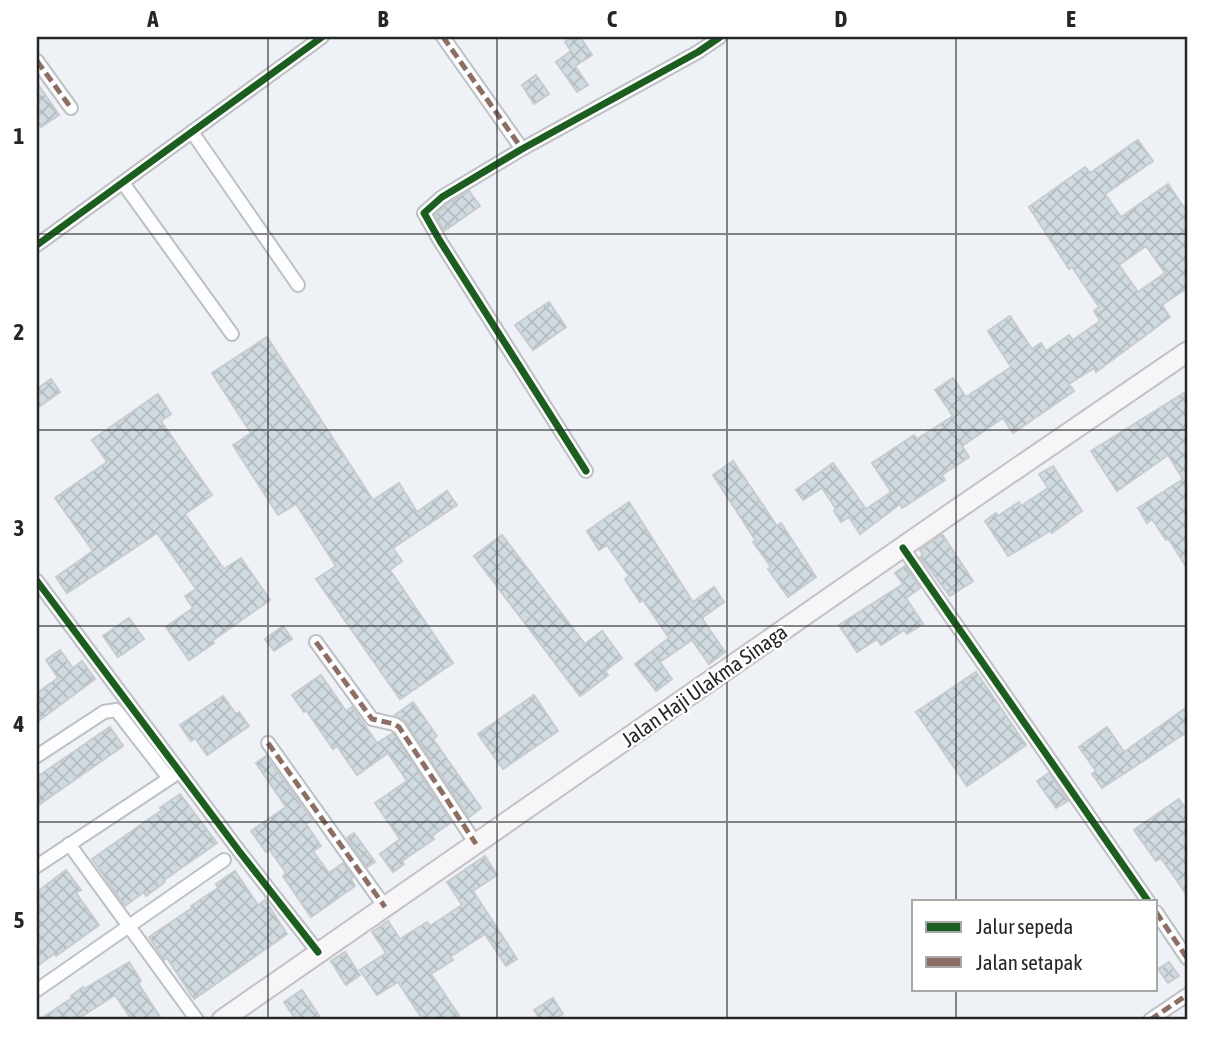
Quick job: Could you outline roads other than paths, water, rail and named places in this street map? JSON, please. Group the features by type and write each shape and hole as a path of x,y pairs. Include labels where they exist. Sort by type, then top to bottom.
{"main road":[{"name":"Jalan Haji Ulakma Sinaga","path":"222,1020 1187,352"}],"street":[{"path":"37,245 322,37"},
{"path":"443,37 522,149"},
{"path":"586,471 425,216 427,209 442,197 522,149 698,52 720,37"},
{"path":"37,61 71,108"},
{"path":"192,132 298,285"},
{"path":"123,183 232,334"},
{"path":"903,548 1147,900"},
{"path":"37,581 318,952"},
{"path":"316,642 372,719 399,727 476,844"},
{"path":"37,756 104,712 116,710 170,777 37,866"},
{"path":"268,743 385,908"},
{"path":"69,844 197,1020"},
{"path":"37,990 224,860"},
{"path":"1158,915 1187,958"},
{"path":"1156,1019 1187,995"}]}
